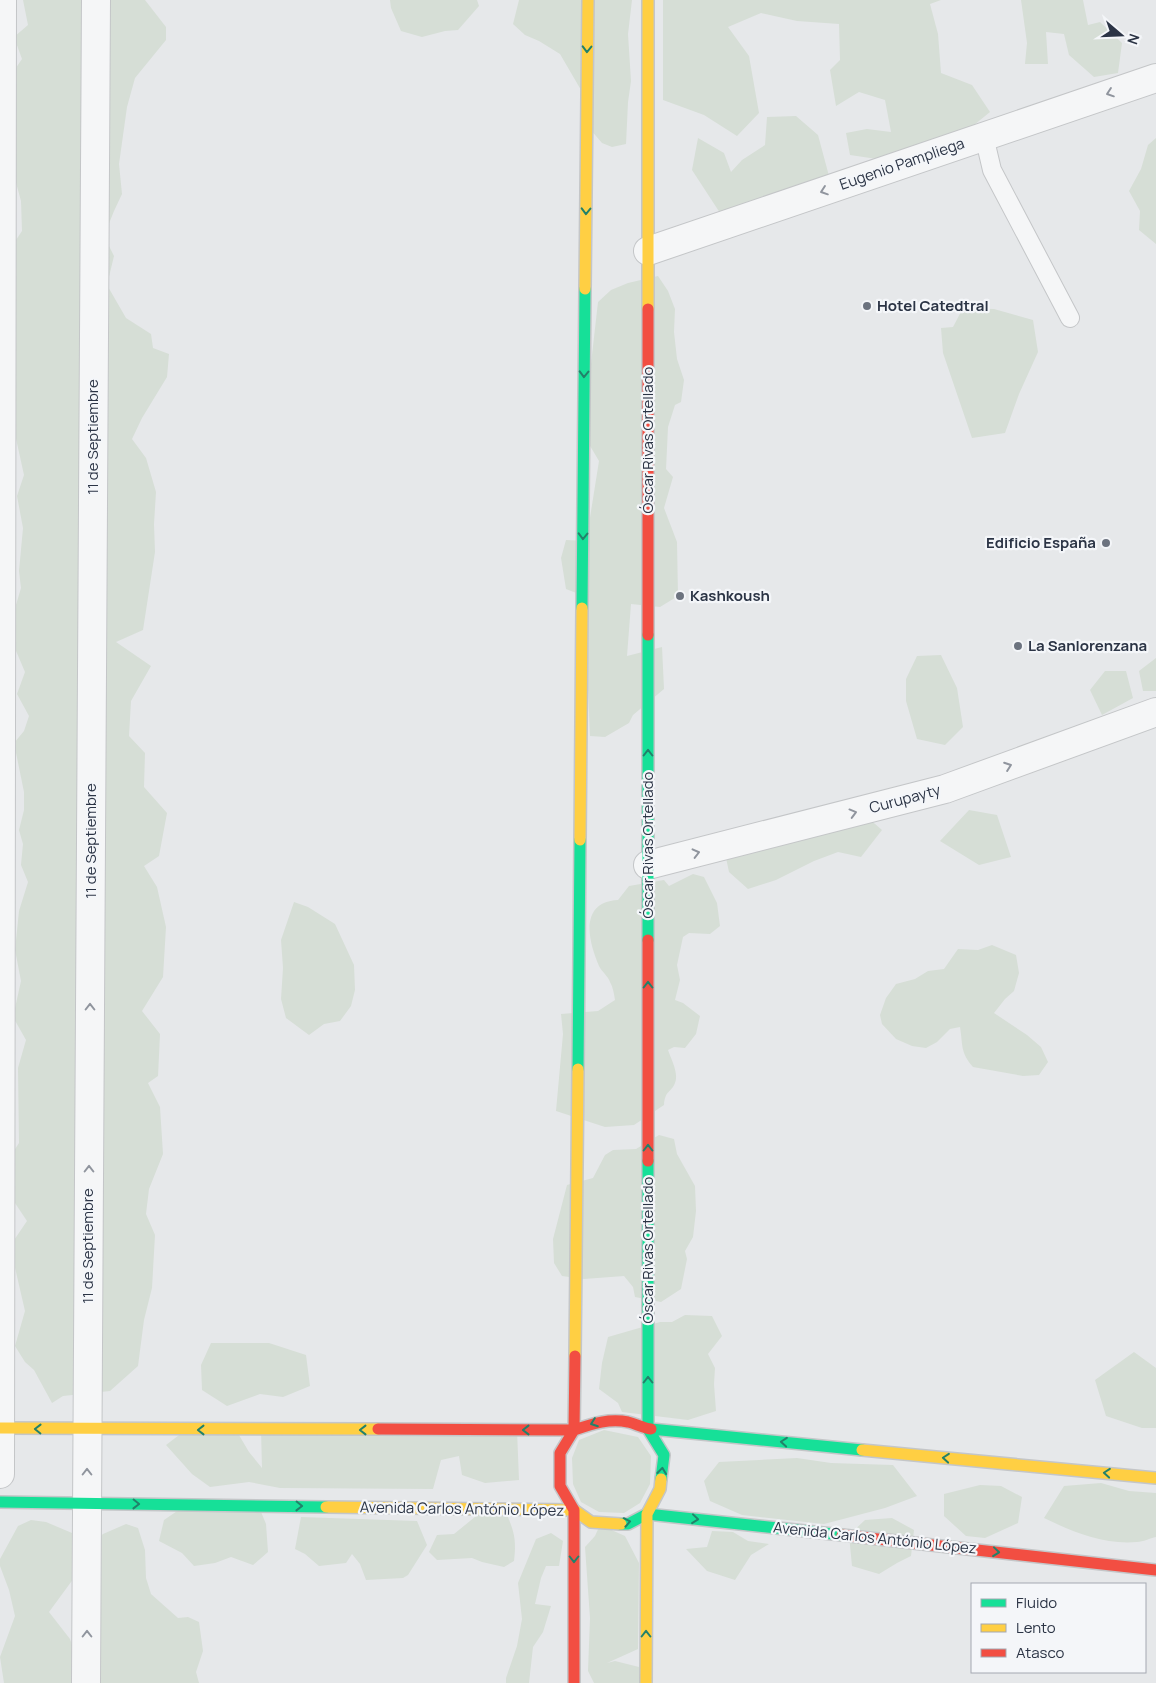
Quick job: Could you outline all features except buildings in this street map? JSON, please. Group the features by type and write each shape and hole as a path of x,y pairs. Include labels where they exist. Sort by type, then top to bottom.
{"street":[{"path":"0,1474 2,0"},
{"name":"11 de Septiembre","path":"86,1683 96,0"},
{"path":"574,1683 574,1510 560,1486 560,1453 574,1430 588,0"},
{"name":"Óscar Rivas Ortellado","path":"648,0 648,1429"},
{"name":"Eugenio Pampliega","path":"648,251 1156,78"},
{"name":"Curupayty","path":"648,865 945,789 1156,712"},
{"path":"0,1428 574,1430 602,1420 629,1421 648,1429 1156,1478"},
{"path":"646,1683 647,1514 660,1489 664,1455 648,1429"},
{"name":"Avenida Carlos António López","path":"0,1502 574,1510 591,1522 628,1524 647,1514 1156,1570"}],"lane":[{"path":"984,136 992,170 1070,318"}],"shaded area":[{"path":"23,0 145,0 166,27 166,40 135,78 127,107 119,164 122,194 104,236 114,256 107,285 126,318 151,334 153,348 169,354 167,377 142,418 132,439 146,458 156,492 155,552 143,630 116,642 151,666 131,701 129,736 145,753 144,787 167,813 159,856 144,866 157,887 166,927 163,977 142,1011 160,1034 158,1076 148,1083 160,1107 163,1154 149,1189 146,1214 155,1235 152,1288 144,1320 138,1366 110,1391 63,1396 52,1403 34,1370 25,1362 15,1346 25,1311 10,1246 27,1221 15,1203 2,1169 19,1143 18,1068 26,1040 13,1017 21,981 15,950 19,911 28,882 21,865 23,844 19,830 24,810 24,792 14,743 24,731 29,716 17,694 25,672 8,632 21,588 19,571 23,528 17,496 24,475 0,366 0,264 22,231 21,201 12,168 0,91 22,59 14,37 28,25"},
{"path":"390,0 477,0 479,6 458,30 422,37 401,31 391,8"},
{"path":"519,0 632,0 628,34 631,81 626,144 612,147 602,143 590,129 588,102 560,54 525,35 513,24"},
{"path":"663,0 941,0 930,4 938,34 941,73 972,85 990,112 963,134 904,163 850,155 846,133 867,129 891,132 885,100 859,92 836,106 830,70 840,60 839,24 797,21 761,13 728,27 749,56 759,113 737,136 704,115 663,100"},
{"path":"1021,0 1083,0 1088,25 1100,22 1122,43 1118,73 1094,77 1069,55 1064,34 1046,32 1048,64 1025,64 1027,43"},
{"path":"796,116 818,135 829,176 722,216 692,170 698,138 724,153 731,172 742,160 765,145 767,117"},
{"path":"1156,138 1156,244 1139,230 1140,211 1129,191 1141,169 1148,145"},
{"path":"658,276 668,291 675,309 674,332 677,359 684,380 681,402 675,405 668,427 666,469 673,477 664,508 677,542 678,596 660,607 631,604 627,656 662,647 664,689 633,715 629,723 605,737 590,736 584,596 566,589 561,558 566,540 589,541 588,530 599,461 583,434 598,302 611,290 628,283"},
{"path":"963,308 994,309 1033,320 1038,352 1019,394 1005,433 972,438 943,353 941,328 953,327"},
{"path":"941,655 957,688 963,727 945,745 917,739 906,701 906,679 917,656"},
{"path":"1156,658 1156,691 1143,691 1139,671"},
{"path":"1105,671 1126,671 1133,698 1102,715 1090,690"},
{"path":"969,810 997,815 1011,857 979,865 940,841"},
{"path":"867,817 882,830 861,857 838,852 814,861 776,880 748,889 729,872 725,853 803,826 846,829"},
{"path":"693,874 704,877 717,903 720,926 710,934 689,933 683,937 677,965 680,980 675,1000 683,1003 700,1016 696,1034 685,1048 674,1047 668,1050 674,1066 676,1079 667,1094 664,1105 634,1125 605,1127 556,1111 563,1034 561,1014 598,1011 615,1000 611,984 599,966 592,945 590,924 592,915 597,908 606,902 618,900 629,886 664,880 669,886"},
{"path":"294,902 308,907 335,924 354,965 355,990 351,1006 340,1021 324,1024 309,1035 286,1018 281,999 283,968 281,940"},
{"path":"992,945 1016,955 1019,973 1014,991 994,1013 1027,1035 1041,1047 1048,1062 1039,1075 1023,1076 973,1067 964,1052 960,1027 950,1029 937,1042 926,1048 912,1046 896,1039 882,1024 880,1015 886,998 896,984 915,979 928,971 944,969 958,949 978,950"},
{"path":"659,1135 674,1139 677,1154 695,1186 696,1211 693,1237 685,1251 687,1259 681,1289 661,1302 635,1297 633,1287 624,1276 584,1279 562,1276 554,1263 553,1239 567,1185 593,1178 605,1155 613,1150 636,1149"},
{"path":"685,1315 712,1316 722,1336 708,1354 715,1368 716,1411 688,1420 622,1412 618,1403 599,1389 608,1337 660,1322 672,1322"},
{"path":"211,1343 269,1343 306,1355 310,1386 283,1397 260,1394 227,1406 202,1390 201,1365"},
{"path":"1134,1352 1156,1368 1156,1428 1142,1428 1106,1416 1095,1380"},
{"path":"187,1429 236,1430 249,1452 262,1468 261,1430 517,1430 519,1480 485,1483 462,1475 459,1456 441,1460 433,1489 280,1488 249,1482 210,1487 192,1474 166,1445"},
{"path":"604,1430 638,1437 651,1456 650,1484 640,1503 624,1513 599,1512 581,1502 573,1484 572,1458 579,1440"},
{"path":"797,1458 831,1463 893,1465 917,1496 885,1508 824,1524 742,1515 710,1501 704,1481 719,1462"},
{"path":"1101,1483 1129,1491 1156,1493 1156,1537 1139,1542 1101,1539 1077,1533 1044,1518 1064,1486"},
{"path":"980,1485 1001,1486 1022,1497 1018,1523 985,1538 966,1536 944,1516 944,1494"},
{"path":"183,1507 259,1507 266,1524 268,1552 253,1565 231,1557 215,1563 194,1566 182,1553 159,1541 164,1520"},
{"path":"504,1507 514,1533 515,1545 514,1561 504,1567 472,1558 437,1560 429,1552 437,1535 454,1534 486,1508"},
{"path":"301,1517 417,1521 427,1545 408,1575 403,1578 366,1580 360,1564 352,1554 346,1563 319,1566 305,1554 295,1549"},
{"path":"892,1518 914,1530 911,1556 879,1574 852,1566 849,1535 865,1520"},
{"path":"31,1520 46,1522 72,1533 85,1561 85,1549 103,1534 126,1524 138,1528 145,1550 146,1578 151,1594 178,1618 188,1617 199,1622 203,1651 196,1672 199,1683 86,1683 85,1563 49,1612 70,1639 85,1683 4,1683 0,1657 15,1616 9,1590 0,1566 0,1559 18,1526"},
{"path":"600,1525 625,1536 639,1563 638,1649 607,1663 615,1661 639,1667 640,1683 594,1683 588,1671 590,1618 585,1547 595,1536"},
{"path":"712,1531 733,1532 748,1541 769,1544 751,1555 735,1580 707,1571 686,1549 707,1547"},
{"path":"551,1533 563,1541 559,1566 546,1566 541,1578 535,1604 551,1606 543,1632 533,1647 529,1683 506,1683 517,1646 522,1619 518,1583 536,1539"}],"traffic: fast":[{"path":"582,608 585,289"},
{"path":"648,635 648,940"},
{"path":"578,1069 580,840"},
{"path":"648,1161 648,1429 664,1455 661,1479"},
{"path":"651,1429 862,1450"},
{"path":"0,1502 326,1507"},
{"path":"621,1524 628,1524 647,1514 842,1535"}],"traffic: slow":[{"path":"585,289 588,0"},
{"path":"648,0 648,309"},
{"path":"580,840 582,608"},
{"path":"575,1356 578,1069"},
{"path":"0,1428 378,1429"},
{"path":"862,1450 1156,1478"},
{"path":"646,1683 647,1514 660,1489 661,1479"},
{"path":"326,1507 574,1510 591,1522 621,1524"}],"traffic: jam":[{"path":"648,309 648,635"},
{"path":"648,940 648,1161"},
{"path":"574,1683 574,1510 560,1486 560,1453 574,1430 575,1356"},
{"path":"378,1429 574,1430 607,1421 628,1422 651,1429"},
{"path":"842,1535 1156,1570"}],"place":[{"name":"Hotel Catedtral","path":"867,306"},
{"name":"Edificio España","path":"1106,543"},
{"name":"Kashkoush","path":"680,596"},
{"name":"La Sanlorenzana","path":"1018,646"}]}
